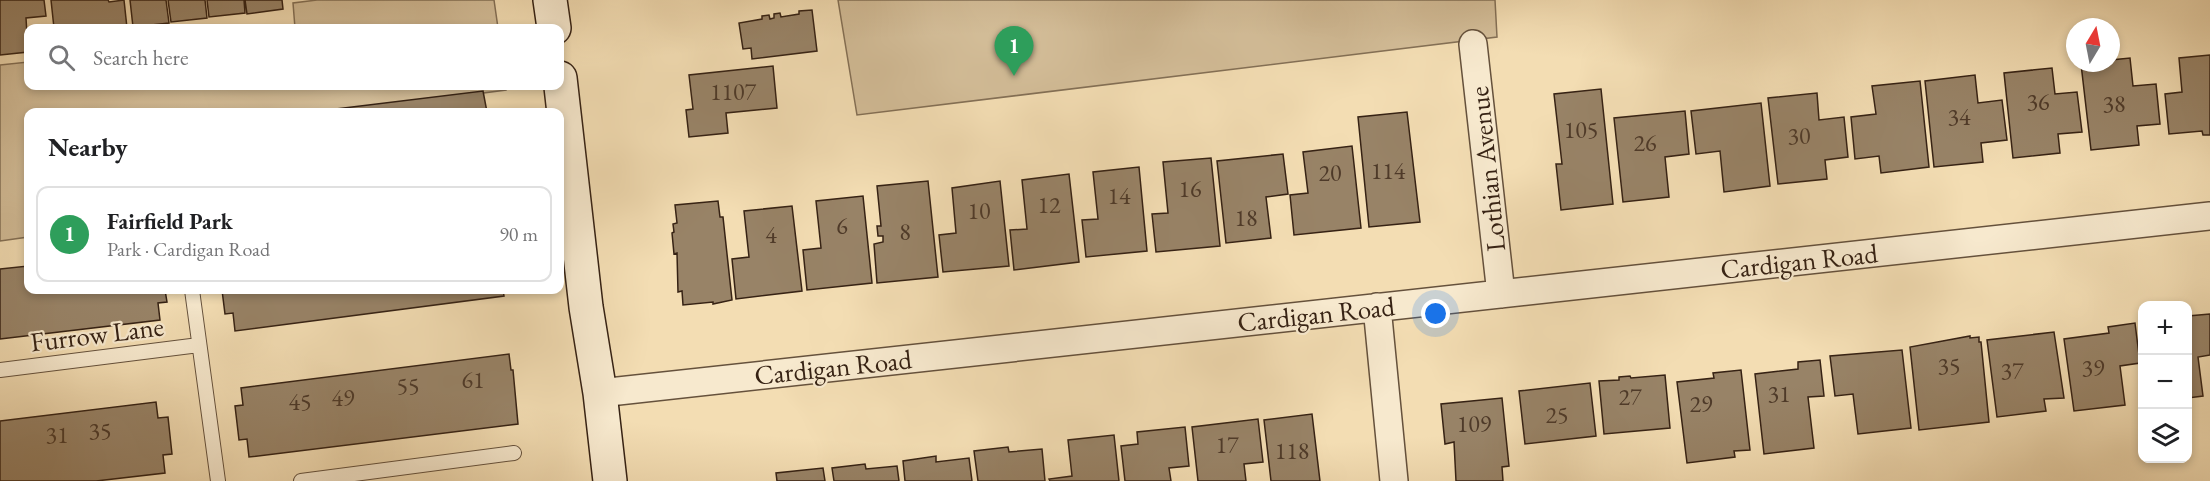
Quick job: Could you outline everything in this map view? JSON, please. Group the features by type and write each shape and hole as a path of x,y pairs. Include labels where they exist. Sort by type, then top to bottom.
{"main road":[{"path":"550,0 553,24"},
{"path":"561,90 563,108"},
{"path":"564,113 586,307 600,393 610,481"}],"street":[{"name":"Lothian Avenue","path":"1473,44 1501,294"},
{"name":"Cardigan Road","path":"600,393 2210,216"},
{"path":"1377,308 1394,481"}],"lane":[{"name":"Furrow Lane","path":"193,294 218,481"},
{"name":"Furrow Lane","path":"0,370 199,345"},
{"path":"301,481 514,453"}],"shaded area":[{"path":"317,0 494,0 497,24 295,24 293,3"},
{"path":"838,0 1495,0 1497,37 857,115"},
{"path":"24,62 24,90 506,90 368,108 24,108 24,238 0,241 0,65"}],"building":[{"path":"0,0 44,0 46,16 26,18 24,52 0,55"},
{"path":"51,0 108,0 109,2 124,0 127,24 54,24"},
{"path":"130,0 166,0 169,23 133,24"},
{"path":"168,0 205,0 207,18 171,22"},
{"path":"207,0 244,0 245,13 209,17"},
{"path":"245,0 282,0 283,9 247,14"},
{"path":"812,10 817,51 752,59 751,48 743,49 739,23 762,19 762,16 769,15 770,19 774,18 774,14 780,13 781,17 799,14 799,11"},
{"path":"2210,55 2210,135 2203,135 2202,131 2169,134 2165,94 2182,92 2179,58"},
{"path":"2130,58 2133,86 2156,84 2160,124 2137,126 2139,145 2091,150 2082,72 2120,72 2120,59"},
{"path":"773,66 777,108 726,113 728,133 689,137 686,110 693,109 689,75"},
{"path":"2052,68 2055,94 2077,92 2082,132 2058,134 2060,153 2013,158 2004,73"},
{"path":"1975,75 1978,103 2002,100 2007,140 1981,143 1983,162 1934,167 1925,81"},
{"path":"1920,81 1929,167 1881,173 1879,156 1855,159 1851,117 1876,114 1872,86"},
{"path":"1601,89 1613,204 1561,210 1556,164 1562,164 1554,94"},
{"path":"483,91 486,108 344,108"},
{"path":"1817,93 1819,120 1844,117 1848,157 1825,160 1827,179 1778,184 1768,98"},
{"path":"1761,103 1770,186 1724,192 1720,151 1696,154 1691,111"},
{"path":"1685,111 1689,154 1665,157 1669,197 1623,202 1614,118"},
{"path":"1407,112 1420,222 1369,227 1358,117"},
{"path":"1352,146 1361,228 1294,235 1290,195 1308,193 1303,152"},
{"path":"1283,154 1288,194 1266,197 1271,238 1226,243 1217,161"},
{"path":"1211,158 1220,246 1156,252 1152,214 1168,213 1163,162"},
{"path":"1139,167 1147,251 1086,257 1082,220 1098,219 1093,172"},
{"path":"1069,174 1079,262 1014,270 1010,230 1027,229 1022,180"},
{"path":"928,181 938,277 877,283 874,244 883,242 883,236 878,236 877,226 881,226 877,186"},
{"path":"1000,181 1009,266 943,272 939,235 956,233 952,188"},
{"path":"863,196 872,283 807,290 803,250 821,248 816,201"},
{"path":"718,201 720,217 723,217 732,300 713,304 713,302 683,305 682,291 678,292 677,253 674,254 672,233 674,232 673,224 677,223 675,205"},
{"path":"792,206 802,291 736,299 732,259 749,257 744,211"},
{"path":"24,266 24,294 166,294 167,302 158,303 160,320 0,339 0,269"},
{"path":"222,294 504,294 504,296 235,331 233,313 225,314"},
{"path":"2210,314 2210,355 2198,357 2203,396 2192,397 2192,355 2192,316"},
{"path":"2135,323 2138,363 2120,366 2125,405 2074,411 2064,339 2109,333 2108,327"},
{"path":"2054,332 2064,398 2044,399 2046,411 1997,417 1987,340"},
{"path":"1970,336 1970,338 1979,337 1979,342 1981,342 1989,422 1919,430 1910,347"},
{"path":"1902,350 1911,428 1858,434 1853,394 1835,396 1830,356"},
{"path":"509,354 511,370 513,370 518,424 249,457 247,439 239,440 235,406 243,405 241,388"},
{"path":"1820,360 1824,396 1808,397 1814,448 1764,454 1755,374 1798,369 1798,362"},
{"path":"1741,370 1750,450 1734,451 1735,457 1687,463 1677,382 1714,378 1713,373"},
{"path":"1665,375 1670,428 1604,434 1599,381 1619,380 1619,377 1630,376 1631,378"},
{"path":"1590,383 1596,436 1525,444 1519,391"},
{"path":"1502,398 1509,466 1502,467 1503,481 1456,481 1454,442 1445,444 1441,404"},
{"path":"156,402 158,418 168,417 172,454 163,455 165,473 96,481 0,481 0,421"},
{"path":"1312,414 1320,481 1271,481 1264,420"},
{"path":"1258,419 1263,462 1244,464 1246,481 1198,481 1192,427"},
{"path":"1185,427 1189,466 1169,468 1171,481 1125,481 1121,446 1138,444 1137,432"},
{"path":"1114,435 1119,481 1050,481 1049,479 1072,476 1068,440"},
{"path":"1008,447 1009,452 1042,449 1045,481 978,481 974,451"},
{"path":"936,456 936,462 969,458 972,481 905,481 903,461"},
{"path":"865,464 866,469 897,466 899,481 834,481 832,468"},
{"path":"823,468 825,481 777,481 776,473"}],"place":[{"name":"Fairfield Park","path":"1014,76"}]}
